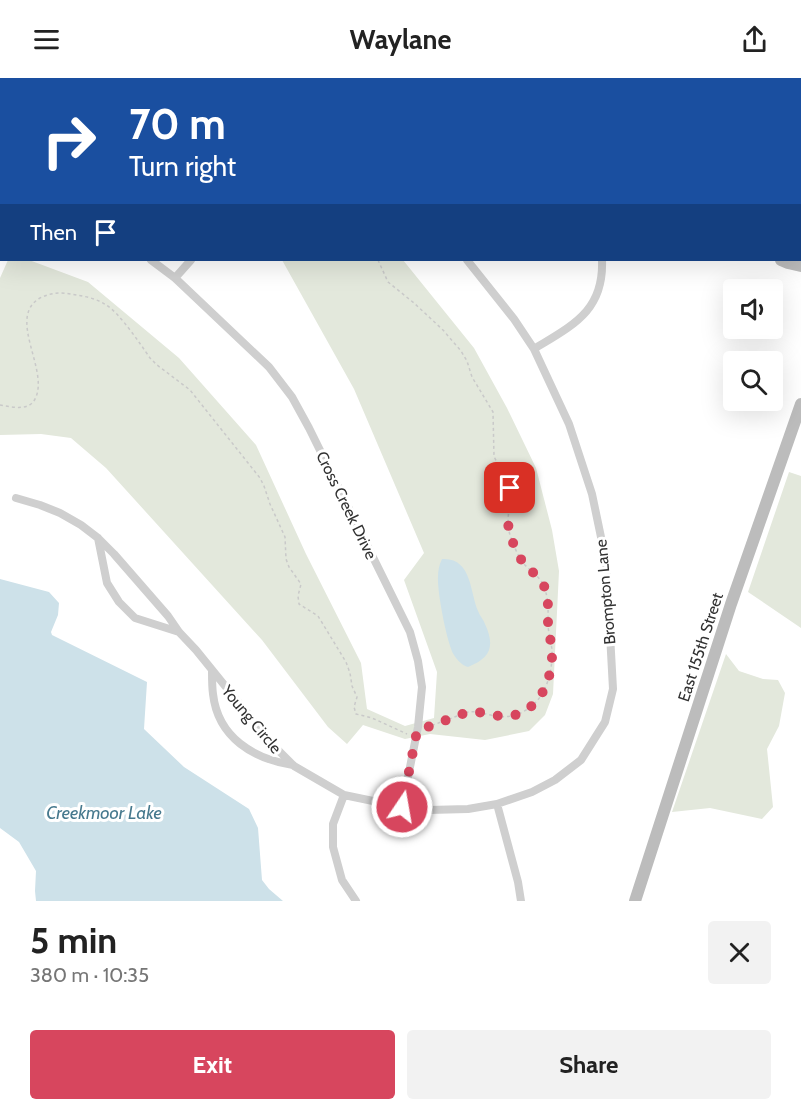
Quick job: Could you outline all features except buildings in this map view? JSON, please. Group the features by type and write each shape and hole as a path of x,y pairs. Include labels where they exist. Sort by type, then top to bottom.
{"street":[{"name":"Cross Creek Drive","path":"152,261 175,278 269,367 292,396 410,632 422,687 417,731 402,807"},
{"path":"175,278 190,261"},
{"name":"Brompton Lane","path":"402,807 429,810 468,809 497,804 532,792 555,780 581,760 605,722 613,689 606,561 592,494 569,424 534,348 468,261"},
{"path":"534,348 573,326 587,312 595,299 603,276 602,261"},
{"path":"783,261 801,266"},
{"name":"East 155th Street","path":"635,901 731,604 801,404"},
{"name":"Young Circle","path":"16,498 60,513 98,538 168,616 272,744 294,766 344,795 402,807"},
{"path":"98,538 107,583 119,602 135,618 179,632"},
{"name":"Young Circle","path":"212,671 213,696 219,718 232,738 251,753 294,766"},
{"path":"344,795 333,824 333,847 342,880 356,901"},
{"path":"497,804 521,901"}],"path":[{"path":"0,405 23,408 31,405 36,397 39,375 33,356 27,316 28,310 37,300 51,293 64,292 98,301 110,307 150,358 190,390 201,402 260,478 285,537 286,559 289,567 301,584 299,604 318,616 346,662 357,697 354,707 356,714 413,734 468,712 505,717 516,715 534,705 540,698 550,670 552,648 544,585 539,577 522,562 510,537 508,513 510,488 494,456 493,412 472,377 461,351 444,330 388,282 378,261"}],"shaded area":[{"path":"8,261 32,261 88,282 179,358 256,445 306,554 361,663 367,709 405,726 434,718 437,672 404,580 424,553 354,389 283,261 404,261 474,348 536,468 552,530 559,571 553,694 545,715 529,731 485,740 430,734 405,739 363,725 347,744 328,727 262,640 106,468 71,438 41,434 0,435 0,278"},
{"path":"789,472 801,476 801,628 748,592"},
{"path":"726,654 739,671 763,679 778,680 785,693 779,726 767,749 773,807 762,819 710,808 672,812"}],"water":[{"path":"442,559 452,560 464,570 490,639 486,655 482,660 468,667 454,655 446,629 438,584 438,570"},
{"name":"Creekmoor Lake","path":"0,579 49,592 59,603 52,635 147,682 144,729 184,767 249,809 258,828 262,880 283,901 36,901 36,871 19,842 0,828"}],"route":[{"path":"402,807 417,731 474,711 505,717 516,715 534,705 540,698 547,681 552,658 548,604 544,585 539,577 522,562 510,537 508,528 510,488"}]}
